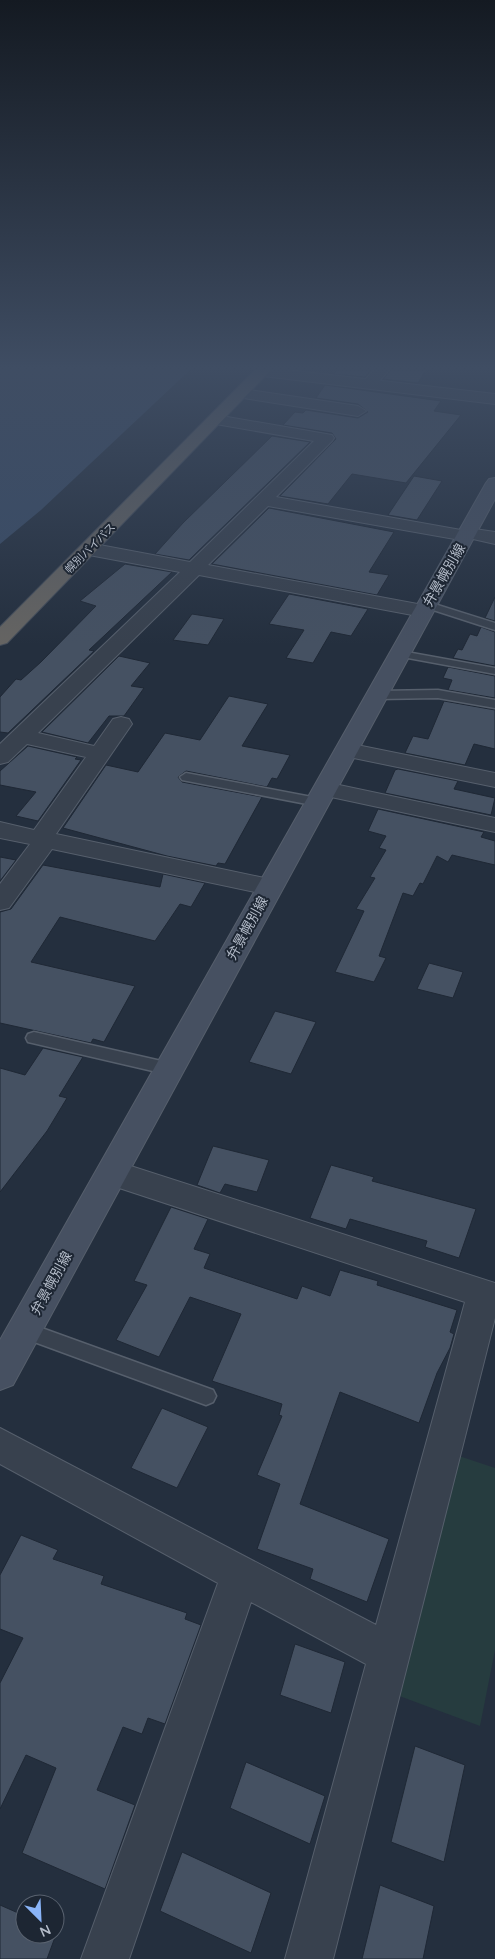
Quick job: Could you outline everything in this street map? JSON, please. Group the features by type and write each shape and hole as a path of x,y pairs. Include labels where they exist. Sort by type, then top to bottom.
{"highway":[{"name":"幌別バイパス","path":"0,639 175,461"}],"main road":[{"name":"弁景幌別線","path":"0,1374 14,1337 112,1173 269,887 494,488"}],"street":[{"path":"0,757 303,461"},
{"path":"264,500 495,538"},
{"path":"89,549 425,608"},
{"path":"0,902 121,724"},
{"path":"22,736 101,754"},
{"path":"347,750 495,780"},
{"path":"321,796 495,825"},
{"path":"0,830 269,887"},
{"path":"112,1173 484,1294 309,1959"},
{"path":"0,1445 389,1654"},
{"path":"105,1959 241,1574"}],"lane":[{"path":"425,608 495,627"},
{"path":"401,654 495,672"},
{"path":"378,694 438,694 495,704"},
{"path":"186,777 321,796"},
{"path":"34,1038 170,1070"},
{"path":"14,1337 206,1396"}],"green space":[{"path":"459,1456 495,1468 495,1650 480,1726 394,1694"}],"water":[{"path":"0,461 93,461 41,510 0,544"}],"building":[{"path":"246,461 290,461 189,560 155,554 183,523"},
{"path":"314,461 423,461 406,483 352,474 328,504 280,496"},
{"path":"414,476 442,481 417,520 388,515"},
{"path":"269,508 394,532 369,572 389,575 377,595 212,564"},
{"path":"125,564 172,572 89,650 94,651 8,733 0,732 0,697 16,679 21,680 41,662 96,606 80,601"},
{"path":"289,594 368,609 351,636 331,632 313,663 286,658 304,630 269,624"},
{"path":"495,597 495,621 485,618"},
{"path":"192,614 224,619 208,645 173,640"},
{"path":"481,627 495,632 495,666 453,658 458,649 462,650 470,634 477,636"},
{"path":"119,656 150,663 131,686 144,688 124,716 109,716 88,743 42,732"},
{"path":"448,667 495,676 495,698 448,690 452,680 443,678"},
{"path":"229,696 268,704 242,746 290,755 277,779 272,778 267,787 186,771 178,777 182,782 262,797 225,864 218,863 216,866 167,856 63,828 106,765 138,772 165,733 200,740"},
{"path":"444,701 495,710 495,749 474,744 465,765 405,753 413,736 428,739"},
{"path":"28,746 77,757 75,759 81,760 38,821 16,816 36,792 0,785 0,771"},
{"path":"398,769 458,781 454,789 495,798 491,815 385,793 395,770"},
{"path":"378,809 484,832 481,837 495,841 495,865 452,855 448,862 437,856 423,884 420,883 413,896 403,893 379,956 386,958 374,982 335,972 364,911 356,909 375,878 370,877 386,850 379,848 386,836 368,831"},
{"path":"0,857 16,860 0,881"},
{"path":"43,865 160,887 163,874 205,883 191,907 180,904 155,941 60,917 31,962 135,986 104,1042 93,1039 91,1043 0,1023 0,912 11,909"},
{"path":"429,963 463,972 453,998 417,989"},
{"path":"275,1011 316,1022 291,1074 249,1062"},
{"path":"43,1048 83,1057 59,1096 67,1098 47,1131 0,1192 0,1068 25,1075"},
{"path":"213,1146 269,1160 257,1192 225,1184 220,1193 197,1185"},
{"path":"331,1165 374,1177 372,1181 476,1209 459,1258 425,1247 427,1241 350,1219 346,1229 310,1218"},
{"path":"171,1207 208,1219 194,1249 210,1254 204,1268 297,1299 302,1286 330,1296 340,1270 378,1281 377,1285 457,1310 450,1332 454,1334 450,1348 437,1373 419,1423 340,1392 300,1504 389,1539 367,1602 310,1579 313,1569 257,1549 280,1484 257,1475 282,1416 279,1415 282,1404 212,1381 241,1314 190,1297 159,1357 116,1340 147,1285 134,1281"},
{"path":"162,1408 208,1427 177,1488 131,1468"},
{"path":"21,1535 58,1550 53,1559 104,1576 101,1584 187,1613 185,1619 201,1625 165,1724 148,1718 142,1734 123,1727 97,1790 135,1805 105,1889 22,1853 56,1768 26,1755 0,1809 0,1683 23,1638 0,1629 0,1575"},
{"path":"295,1644 345,1662 331,1713 280,1695"},
{"path":"415,1746 465,1765 444,1862 391,1842"},
{"path":"246,1762 325,1796 310,1844 230,1808"},
{"path":"182,1852 271,1893 251,1953 160,1911"},
{"path":"380,1885 434,1906 423,1959 362,1959"},
{"path":"0,1905 15,1912 15,1944 52,1944 47,1959 0,1959"}]}
